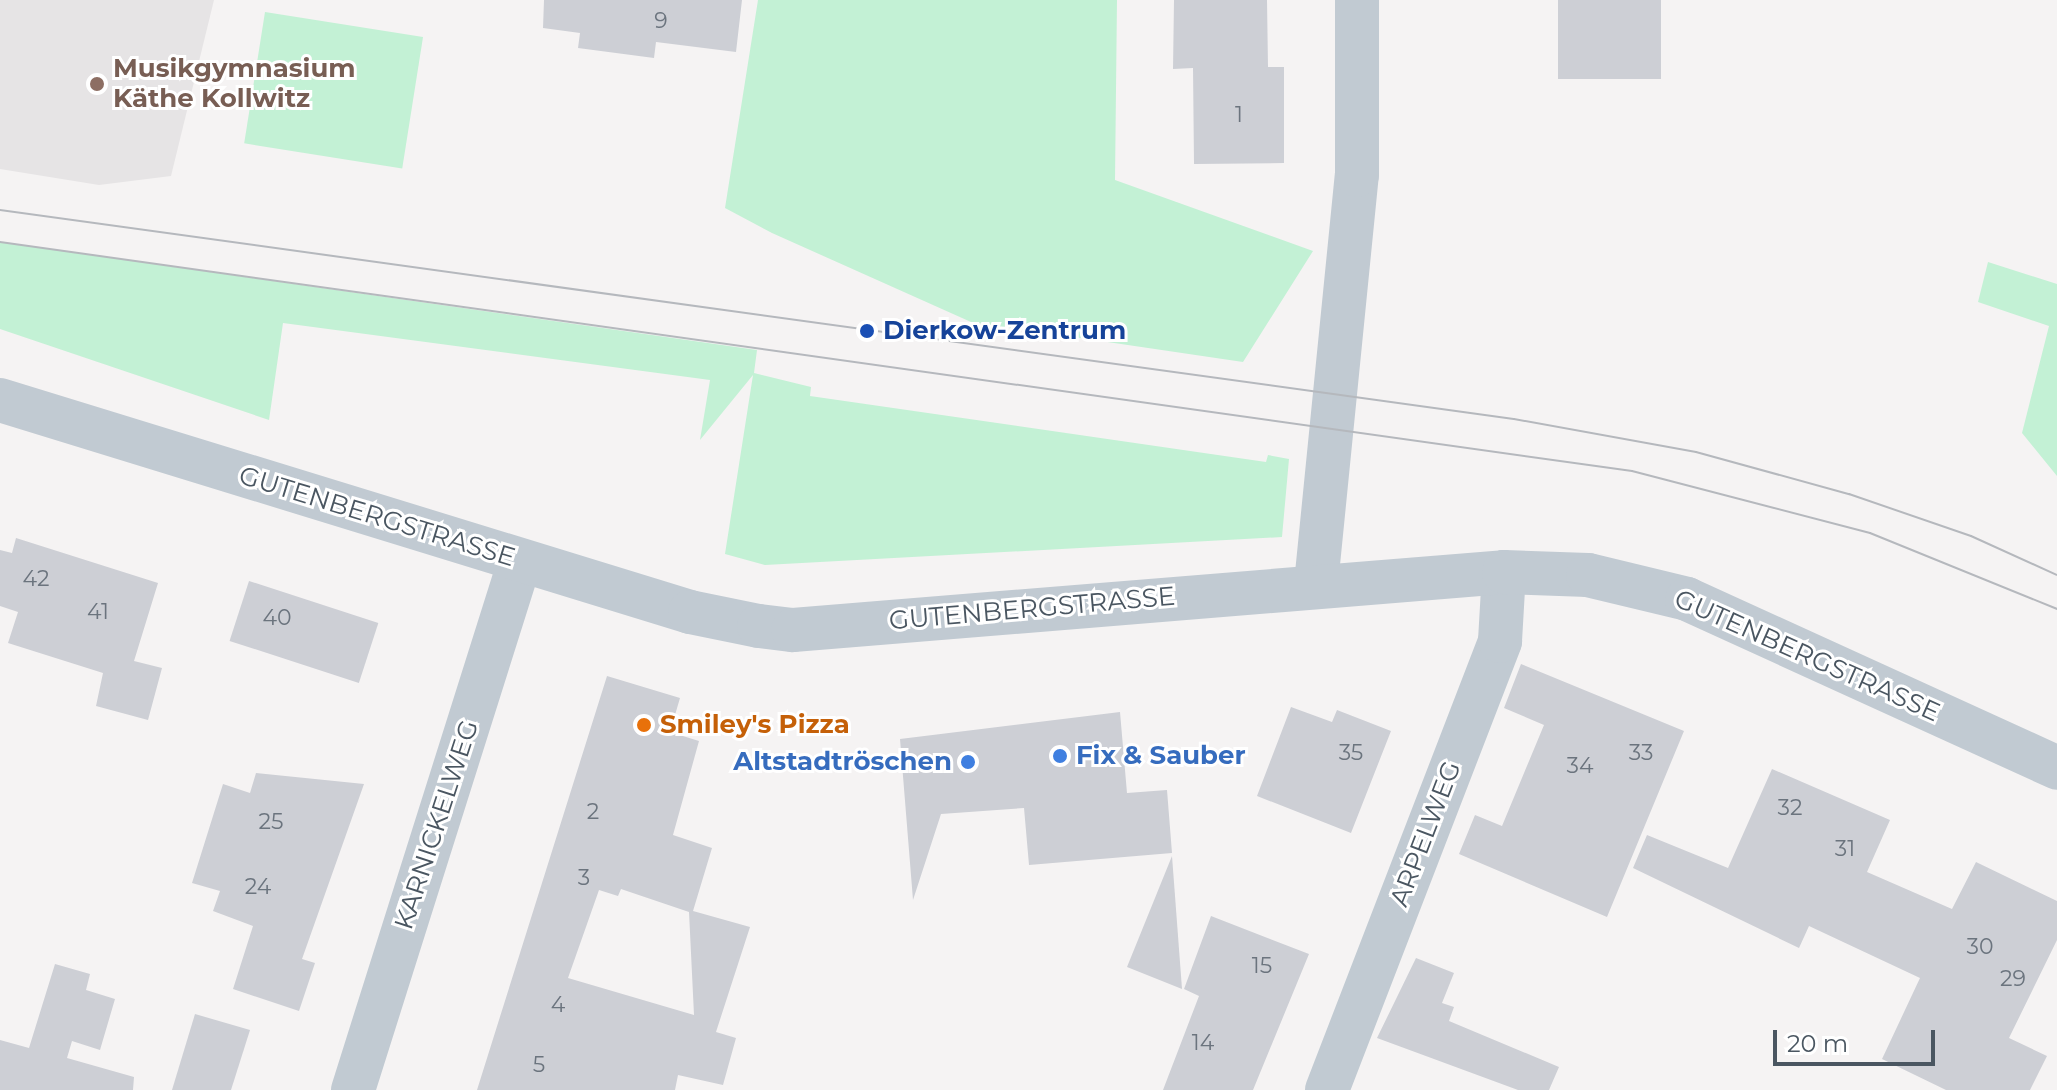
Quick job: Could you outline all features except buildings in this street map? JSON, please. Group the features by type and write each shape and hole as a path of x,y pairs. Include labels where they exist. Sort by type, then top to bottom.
{"street":[{"path":"1316,584 1357,175 1357,0"},
{"name":"GUTENBERGSTRASSE","path":"0,400 690,612 793,630 1316,584 1504,572 1588,575 1687,599 2057,768"},
{"name":"KARNICKELWEG","path":"353,1090 520,561"},
{"name":"ARPELWEG","path":"1327,1090 1500,641 1504,572"}],"shaded area":[{"name":"Musikgymnasium Käthe Kollwitz","path":"0,0 214,0 171,176 99,185 0,169"}],"green space":[{"path":"758,0 1117,0 1115,180 1313,251 1243,362 971,322 772,233 725,208"},
{"path":"265,12 423,37 402,168 244,143"},
{"path":"0,242 757,350 754,373 811,387 810,396 1266,462 1268,455 1289,459 1282,537 765,565 725,554 753,375 700,440 710,380 283,323 269,420 0,329"},
{"path":"1988,262 2057,284 2057,476 2022,433 2049,326 1978,302"}],"tram line":[{"path":"0,210 1514,419 1696,452 1849,494 1971,536 2057,575"},
{"path":"0,242 1632,471 1870,533 2057,609"}],"place":[{"name":"Musikgymnasium Käthe Kollwitz","path":"97,84"},
{"name":"Dierkow-Zentrum","path":"867,331"},
{"name":"Smiley's Pizza","path":"644,725"},
{"name":"Fix & Sauber","path":"1060,756"},
{"name":"Altstadtröschen","path":"968,762"}]}
